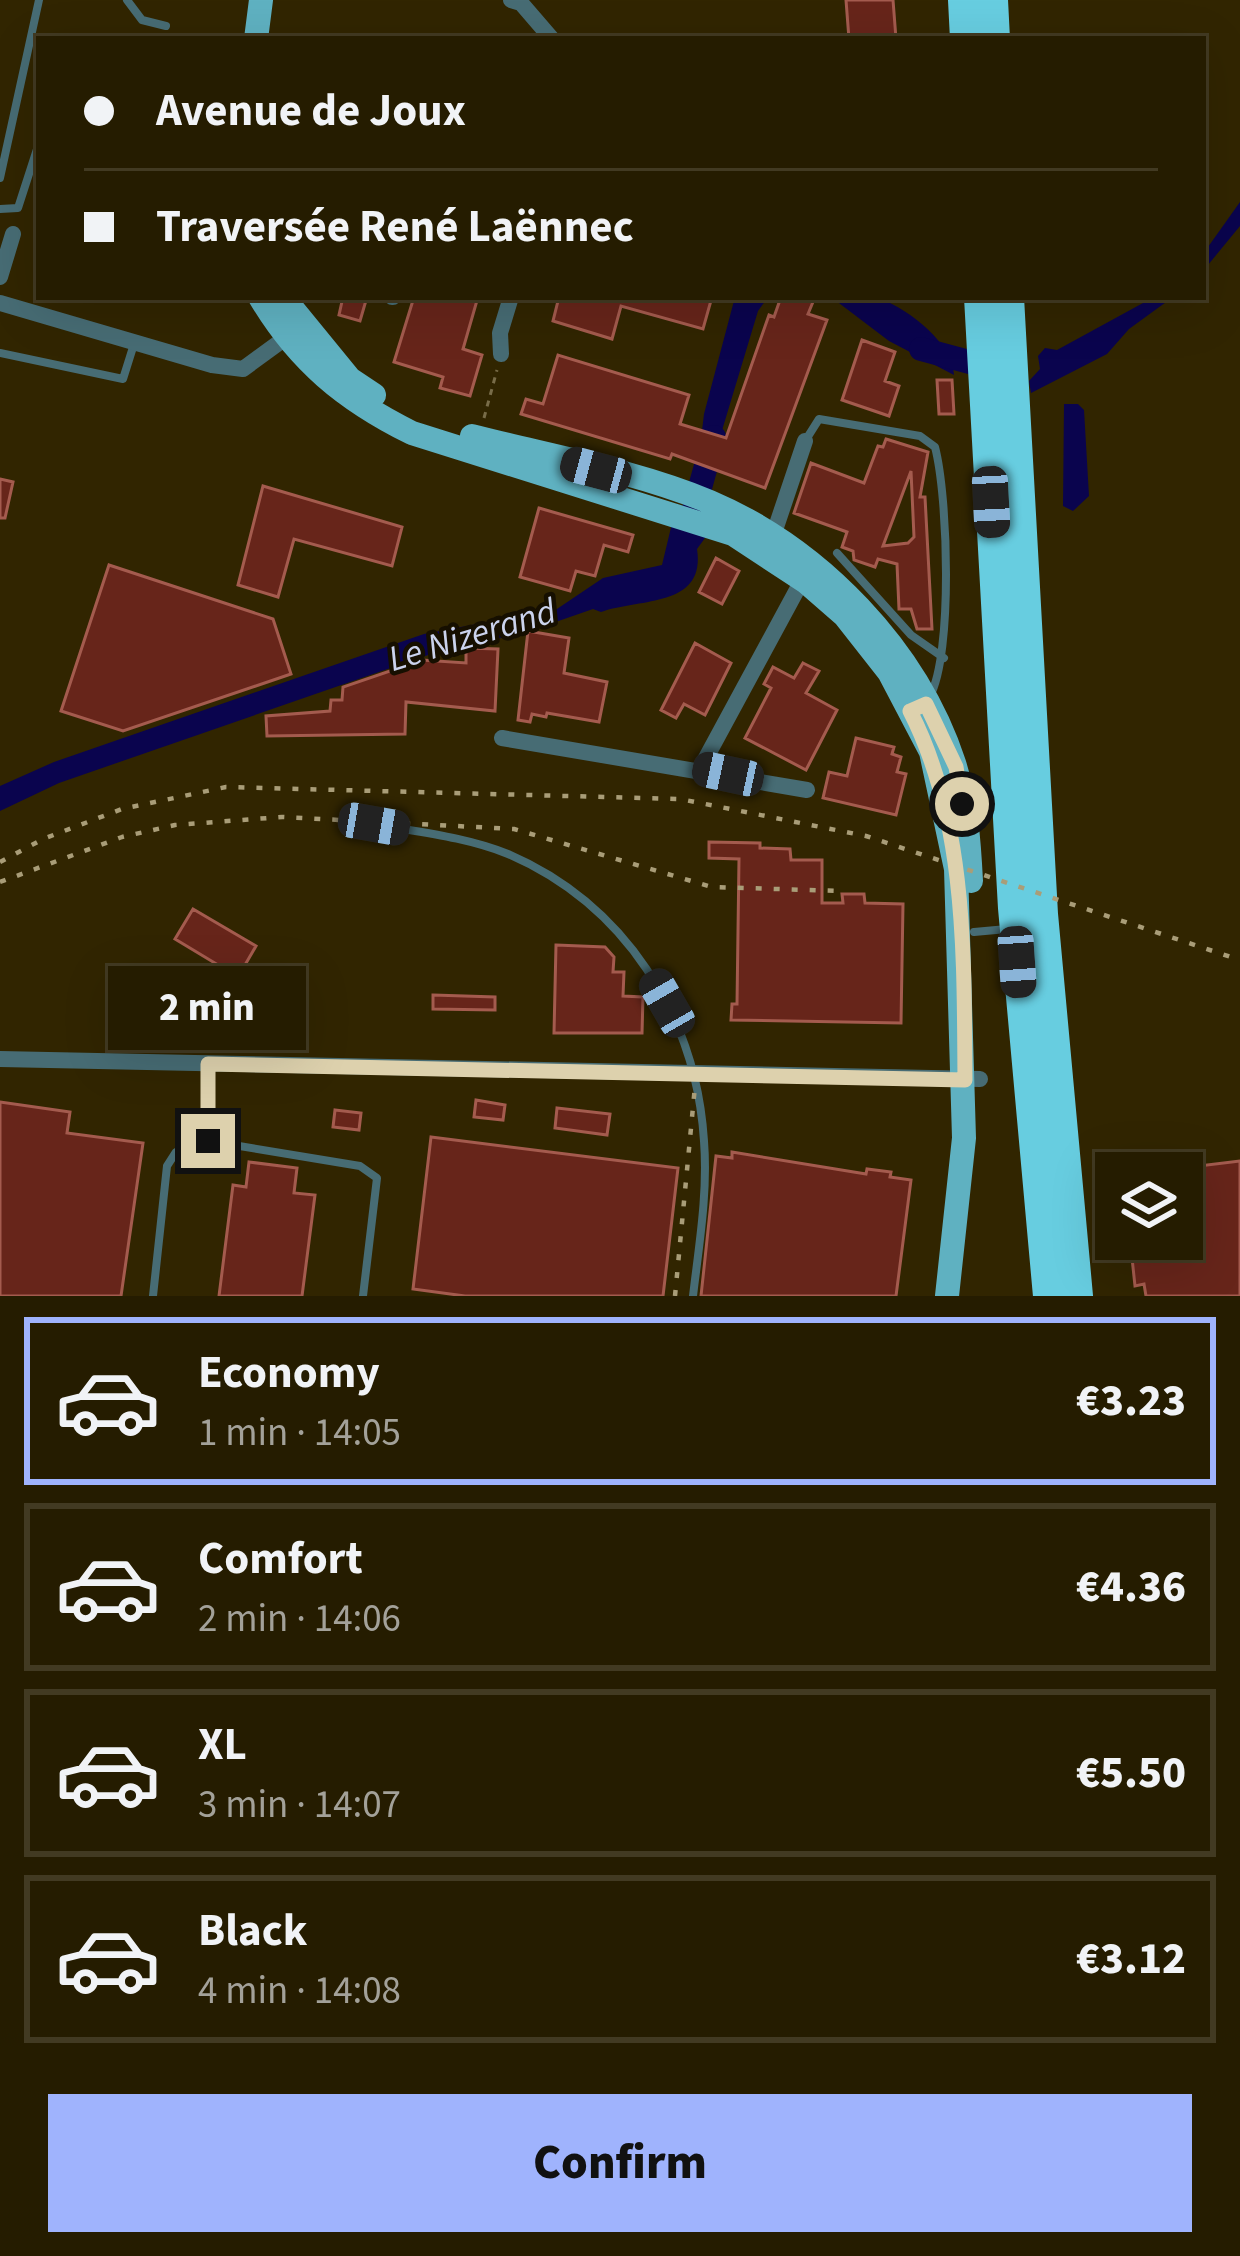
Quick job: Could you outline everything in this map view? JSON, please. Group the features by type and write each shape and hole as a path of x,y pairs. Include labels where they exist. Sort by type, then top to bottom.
{"highway":[{"path":"963,0 965,36"},
{"path":"993,0 995,36"},
{"path":"979,300 1015,929 1048,1296"},
{"path":"1009,300 1043,914 1078,1296"}],"main road":[{"path":"242,36 246,0"},
{"path":"256,36 261,0"},
{"path":"263,300 350,379 425,423 708,513 769,546 806,573 869,641 918,708 956,767 969,842 973,1079 962,1296"},
{"path":"284,300 294,332 326,382 412,434 671,500"},
{"path":"918,708 956,869 973,1079 946,1296"}],"street":[{"path":"519,1 549,36"},
{"path":"0,277 13,234"},
{"path":"502,355 500,333 510,300"},
{"path":"0,302 135,343 243,369 294,332"},
{"path":"769,546 805,442"},
{"path":"700,769 806,573"},
{"path":"502,739 807,790"},
{"path":"0,1060 973,1079"}],"lane":[{"path":"0,178 39,0"},
{"path":"127,0 142,20 166,26"},
{"path":"11,212 21,202 36,153"},
{"path":"0,209 11,212"},
{"path":"11,212 13,234"},
{"path":"0,353 123,379 135,343"},
{"path":"805,442 819,418 920,436 935,447 944,658 918,708"},
{"path":"836,553 911,634 944,658"},
{"path":"374,824 482,845 543,872 578,895 644,962 687,1048 704,1139 704,1205 693,1296"},
{"path":"974,932 1015,929"},
{"path":"208,1064 208,1141"},
{"path":"153,1296 167,1166 176,1152 208,1141 360,1166 377,1178 363,1296"}],"path":[{"path":"479,437 502,355"}],"water":[{"path":"1240,202 1240,226 1206,267 1206,250"},
{"path":"734,300 766,300 758,311 720,437 702,431"},
{"path":"835,300 883,300 904,311 938,340 954,375 889,341"},
{"path":"1149,300 1169,300 1129,329 1107,354 1031,393 1029,381 1040,369 1038,356 1045,348 1057,350"},
{"path":"1064,404 1078,404 1084,410 1089,496 1073,511 1063,506"},
{"path":"674,515 700,520 705,538 697,549 691,582 681,591 601,612 593,609 518,635 454,646 59,783 0,811 0,786 54,762 424,634 557,609 603,578 662,565"}],"building":[{"path":"846,0 893,0 896,36 849,36"},
{"path":"342,300 366,300 360,321 339,315"},
{"path":"413,300 477,300 463,349 482,355 470,396 440,388 443,377 394,362"},
{"path":"558,300 711,300 703,329 621,306 612,339 553,321"},
{"path":"780,300 814,300 808,314 827,320 765,488 672,454 670,459 521,414 526,399 543,404 558,355 689,395 680,424 726,438 769,315 774,317"},
{"path":"862,340 895,352 885,381 899,386 889,416 842,400"},
{"path":"937,380 952,380 954,414 939,414"},
{"path":"886,439 928,452 920,497 925,497 932,629 917,629 911,609 899,609 897,564 878,559 875,567 854,560 853,551 842,547 847,532 794,513 811,463 864,483 878,446 883,447","holes":["911,471 914,537 908,543 883,546"]},
{"path":"0,479 13,482 5,518 0,518"},
{"path":"263,486 402,527 392,566 294,539 278,597 238,585"},
{"path":"539,508 633,535 628,552 604,545 595,576 576,571 570,591 520,577"},
{"path":"716,558 739,571 722,604 699,592"},
{"path":"109,565 273,619 291,674 123,731 61,711"},
{"path":"528,631 569,638 564,673 607,682 599,722 547,713 546,717 532,714 530,722 518,720"},
{"path":"695,643 731,663 705,715 684,704 676,718 661,710"},
{"path":"466,648 498,649 495,711 406,702 405,734 267,736 266,716 330,711 331,700 342,700 343,687 422,660 466,663"},
{"path":"803,663 819,671 806,693 837,710 806,770 745,738 771,688 764,684 773,667 794,678"},
{"path":"856,738 894,747 892,754 901,757 897,772 906,774 896,815 823,798 829,772 847,776"},
{"path":"709,842 760,843 760,848 790,849 791,860 822,860 822,903 843,903 842,894 864,894 865,903 903,904 901,1023 731,1020 732,1004 737,1004 739,859 709,858"},
{"path":"193,909 256,946 238,977 175,939"},
{"path":"556,945 605,947 614,957 613,972 624,972 623,996 643,997 642,1033 554,1033"},
{"path":"433,995 495,997 495,1010 433,1009"},
{"path":"476,1100 505,1105 503,1120 474,1117"},
{"path":"0,1102 70,1112 67,1133 143,1143 121,1296 0,1296"},
{"path":"557,1108 610,1114 607,1135 555,1128"},
{"path":"335,1110 361,1113 359,1130 333,1127"},
{"path":"431,1137 678,1168 663,1296 465,1296 413,1289"},
{"path":"732,1152 866,1174 867,1169 891,1172 890,1177 911,1180 896,1296 701,1296 716,1156 732,1158"},
{"path":"1240,1161 1240,1296 1146,1296 1144,1284 1135,1286 1132,1260 1203,1260 1203,1165"},
{"path":"249,1162 297,1168 294,1193 315,1195 302,1296 219,1296 233,1185 246,1187"}],"waterway":[{"name":"Le Nizerand","path":"921,349 973,363"},
{"name":"Le Nizerand","path":"693,513 714,437"}],"railway":[{"path":"0,862 43,839 122,809 226,787 680,799 866,836 1240,960"},
{"path":"0,882 122,837 175,825 282,817 514,829 712,887 842,891"},
{"path":"675,1296 695,1086"}],"route":[{"path":"208,1141 208,1064 965,1080 956,869 931,752 910,711 926,704 944,736 956,767 962,804"}]}
